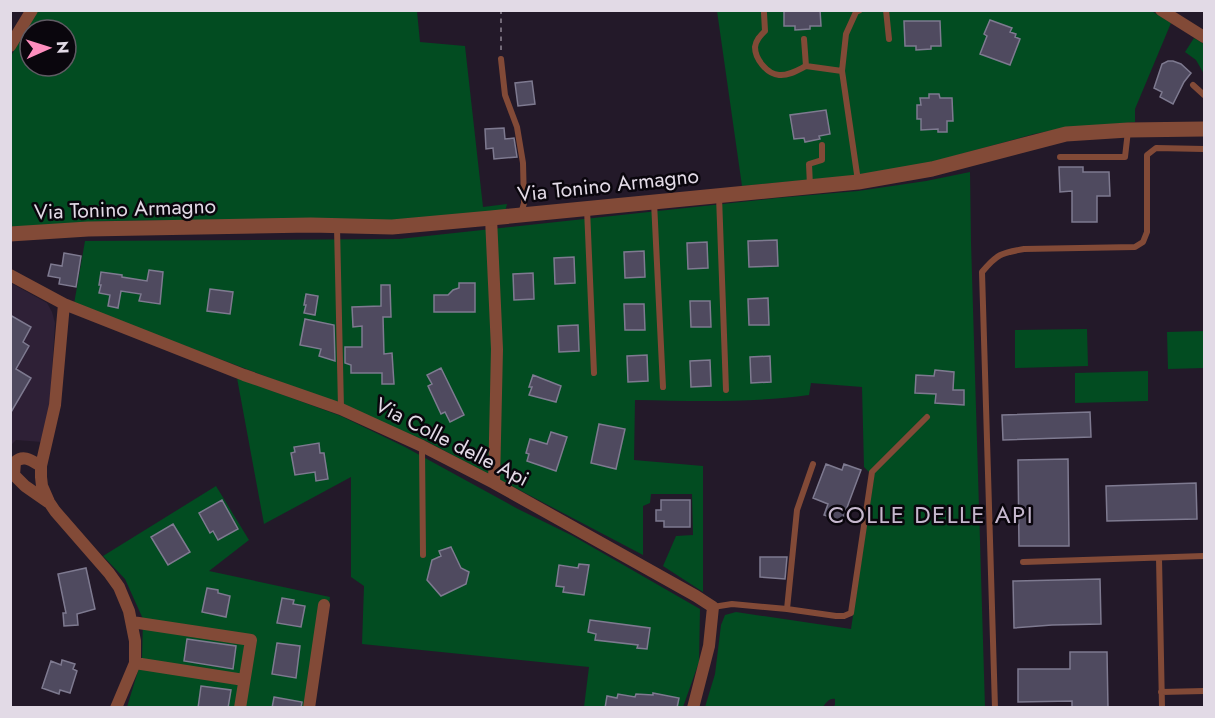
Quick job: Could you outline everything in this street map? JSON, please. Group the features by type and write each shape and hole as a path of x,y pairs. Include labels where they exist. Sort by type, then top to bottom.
{"street":[{"path":"10,46 32,10"},
{"path":"1161,10 1204,37"},
{"name":"Via Tonino Armagno","path":"10,234 88,229 392,226 491,218 858,182 932,169 1066,134 1204,129"},
{"path":"491,218 497,350 494,483"},
{"name":"Via Colle delle Api","path":"10,275 63,304 244,375 341,409 422,446 494,483 713,607"},
{"path":"48,502 42,486 41,466 55,405 63,304"},
{"path":"41,466 24,458 19,459 13,461 14,475 48,502 109,573 119,587 129,610 135,641 135,663 116,708"},
{"path":"309,708 324,605"},
{"path":"693,708 709,646 713,607"},
{"path":"132,622 251,640 240,708"},
{"path":"135,663 244,680"}],"lane":[{"path":"858,182 842,70 846,34 856,12 860,10"},
{"path":"886,10 889,39"},
{"path":"764,13 765,30 755,45 756,54 767,70 781,76 806,66 842,70"},
{"path":"804,39 806,66"},
{"path":"501,59 505,95 517,128 523,164 524,203 521,215"},
{"path":"1193,85 1204,94"},
{"path":"1060,157 1125,157 1128,130"},
{"path":"810,187 809,164 822,160 822,146"},
{"path":"995,708 982,272 994,257 1009,251 1135,246 1143,242 1147,232 1147,155 1156,148 1204,149"},
{"path":"719,195 726,390"},
{"path":"654,202 663,387"},
{"path":"587,209 594,374"},
{"path":"337,225 341,409"},
{"path":"713,607 732,604 836,616 851,613 872,472 927,417"},
{"path":"422,446 423,555"},
{"path":"787,609 797,510 813,464"},
{"path":"1023,562 1204,556"},
{"path":"1159,558 1162,708"},
{"path":"1161,692 1204,691"}],"path":[{"path":"501,10 501,59"}],"shaded area":[{"path":"11,283 47,303 55,323 50,405 42,442 16,440 11,445"}],"green space":[{"path":"37,10 417,11 420,42 465,46 483,207 507,204 505,212 398,221 301,219 109,221 11,227 11,56 18,44 18,78 78,78 78,18 32,18"},
{"path":"1150,10 1171,23 1135,109 1135,122 1059,129 1034,134 921,165 849,176 742,186 717,11"},
{"path":"1194,38 1204,44 1204,74 1196,60 1185,52"},
{"path":"970,172 985,707 833,707 835,699 833,699 823,707 705,707 715,674 721,625 725,615 736,612 851,629 874,477 864,467 862,387 811,383 809,395 788,398 722,401 635,400 634,460 703,466 703,592 663,566 676,536 693,535 692,494 651,494 650,503 643,506 643,555 426,441 349,408 74,304 85,241 399,239 858,191"},
{"path":"1087,329 1088,366 1015,368 1015,330"},
{"path":"1204,331 1204,368 1168,369 1167,332"},
{"path":"1148,371 1148,401 1075,403 1075,373"},
{"path":"237,378 341,416 405,447 518,509 573,536 700,609 699,662 683,707 584,707 589,667 362,644 364,586 351,577 351,477 264,524"},
{"path":"216,486 249,540 209,571 330,597 314,707 127,707 142,658 143,619 125,579 103,556"}],"building":[{"path":"784,10 820,10 821,26 795,30 795,26 784,26"},
{"path":"990,20 1012,28 1010,32 1016,34 1015,37 1020,39 1010,65 980,54 987,36 984,34"},
{"path":"904,21 940,21 941,46 916,50 916,46 905,46"},
{"path":"1168,61 1181,64 1191,73 1173,104 1160,97 1162,92 1154,88 1162,64"},
{"path":"532,81 535,104 518,106 515,83"},
{"path":"929,94 939,94 940,98 952,98 953,121 947,121 947,132 938,132 938,129 921,130 921,119 917,119 917,105 921,105 920,98 929,98"},
{"path":"826,110 830,134 805,142 804,138 794,139 790,115"},
{"path":"504,128 505,139 514,138 517,157 494,159 493,148 486,149 485,129"},
{"path":"1059,167 1083,167 1083,172 1109,172 1110,196 1097,196 1097,222 1072,222 1072,191 1060,192"},
{"path":"777,240 778,266 749,267 748,241"},
{"path":"707,242 708,268 688,269 687,243"},
{"path":"644,251 645,277 625,278 624,252"},
{"path":"64,253 81,256 76,287 59,284 60,278 48,276 51,264 62,266"},
{"path":"574,257 575,283 555,284 554,258"},
{"path":"149,270 163,272 160,304 139,301 141,294 121,291 118,308 108,306 110,295 99,293 101,272 147,281"},
{"path":"533,273 534,299 514,300 513,274"},
{"path":"459,283 475,283 475,312 434,312 434,295 448,295 459,288"},
{"path":"381,285 390,285 391,317 383,317 384,354 392,353 394,384 382,384 382,373 351,373 351,365 345,363 345,347 362,347 362,326 353,327 352,307 381,306"},
{"path":"210,289 233,292 230,314 207,311"},
{"path":"306,294 318,296 315,315 304,313"},
{"path":"768,298 769,325 749,325 748,299"},
{"path":"690,301 710,301 711,327 691,327"},
{"path":"624,304 644,304 645,330 625,330"},
{"path":"10,315 31,327 23,342 29,346 16,369 31,378 10,414"},
{"path":"305,319 334,325 335,361 319,356 321,349 300,345"},
{"path":"578,325 579,351 559,352 558,326"},
{"path":"647,355 648,381 628,382 627,356"},
{"path":"770,356 771,382 751,383 750,357"},
{"path":"710,360 711,386 691,387 690,361"},
{"path":"441,368 464,415 450,422 445,412 441,414 428,386 432,384 427,375"},
{"path":"935,370 954,372 953,390 964,390 964,405 935,403 936,394 915,393 916,375 934,376"},
{"path":"533,375 561,386 556,402 529,395"},
{"path":"1090,412 1091,437 1003,440 1002,415"},
{"path":"599,424 625,429 616,469 591,463"},
{"path":"551,432 567,437 556,471 527,461 529,454 526,453 530,439 547,444"},
{"path":"319,443 320,453 324,453 328,479 316,481 315,472 295,475 291,453 295,452 294,447"},
{"path":"1068,459 1069,546 1019,546 1018,460"},
{"path":"826,464 842,470 844,464 861,470 842,521 824,515 828,504 813,498"},
{"path":"1196,483 1197,519 1107,521 1106,486"},
{"path":"222,500 238,529 218,540 213,531 210,533 199,513"},
{"path":"661,500 690,500 690,527 664,527 664,521 656,521 656,510 661,510"},
{"path":"173,524 190,552 168,565 151,537"},
{"path":"451,547 461,568 469,572 466,584 441,596 427,580 432,560 441,556 439,551"},
{"path":"760,557 787,557 785,579 760,577"},
{"path":"579,564 589,565 584,595 563,592 564,587 556,586 559,565 578,568"},
{"path":"86,568 95,609 77,614 78,625 64,626 63,613 66,613 58,574"},
{"path":"1100,579 1101,624 1014,628 1013,581"},
{"path":"207,588 230,596 226,617 202,612"},
{"path":"282,598 294,600 293,604 305,606 301,627 277,623"},
{"path":"590,620 650,628 647,649 637,648 638,645 595,640 596,634 588,632"},
{"path":"187,639 236,646 233,669 184,661"},
{"path":"277,643 300,646 296,678 272,674"},
{"path":"1070,652 1107,652 1108,708 1072,708 1072,701 1018,702 1018,669 1070,669"},
{"path":"62,660 75,664 73,669 77,671 70,693 60,690 59,694 42,688 51,661 61,665"},
{"path":"201,686 231,690 228,708 198,708"},
{"path":"653,693 679,698 677,708 605,708 607,696 617,698 618,694 635,697 636,694 653,695"},
{"path":"274,697 302,702 301,708 272,708"}],"district":[{"name":"COLLE DELLE API","path":"931,514"}]}
